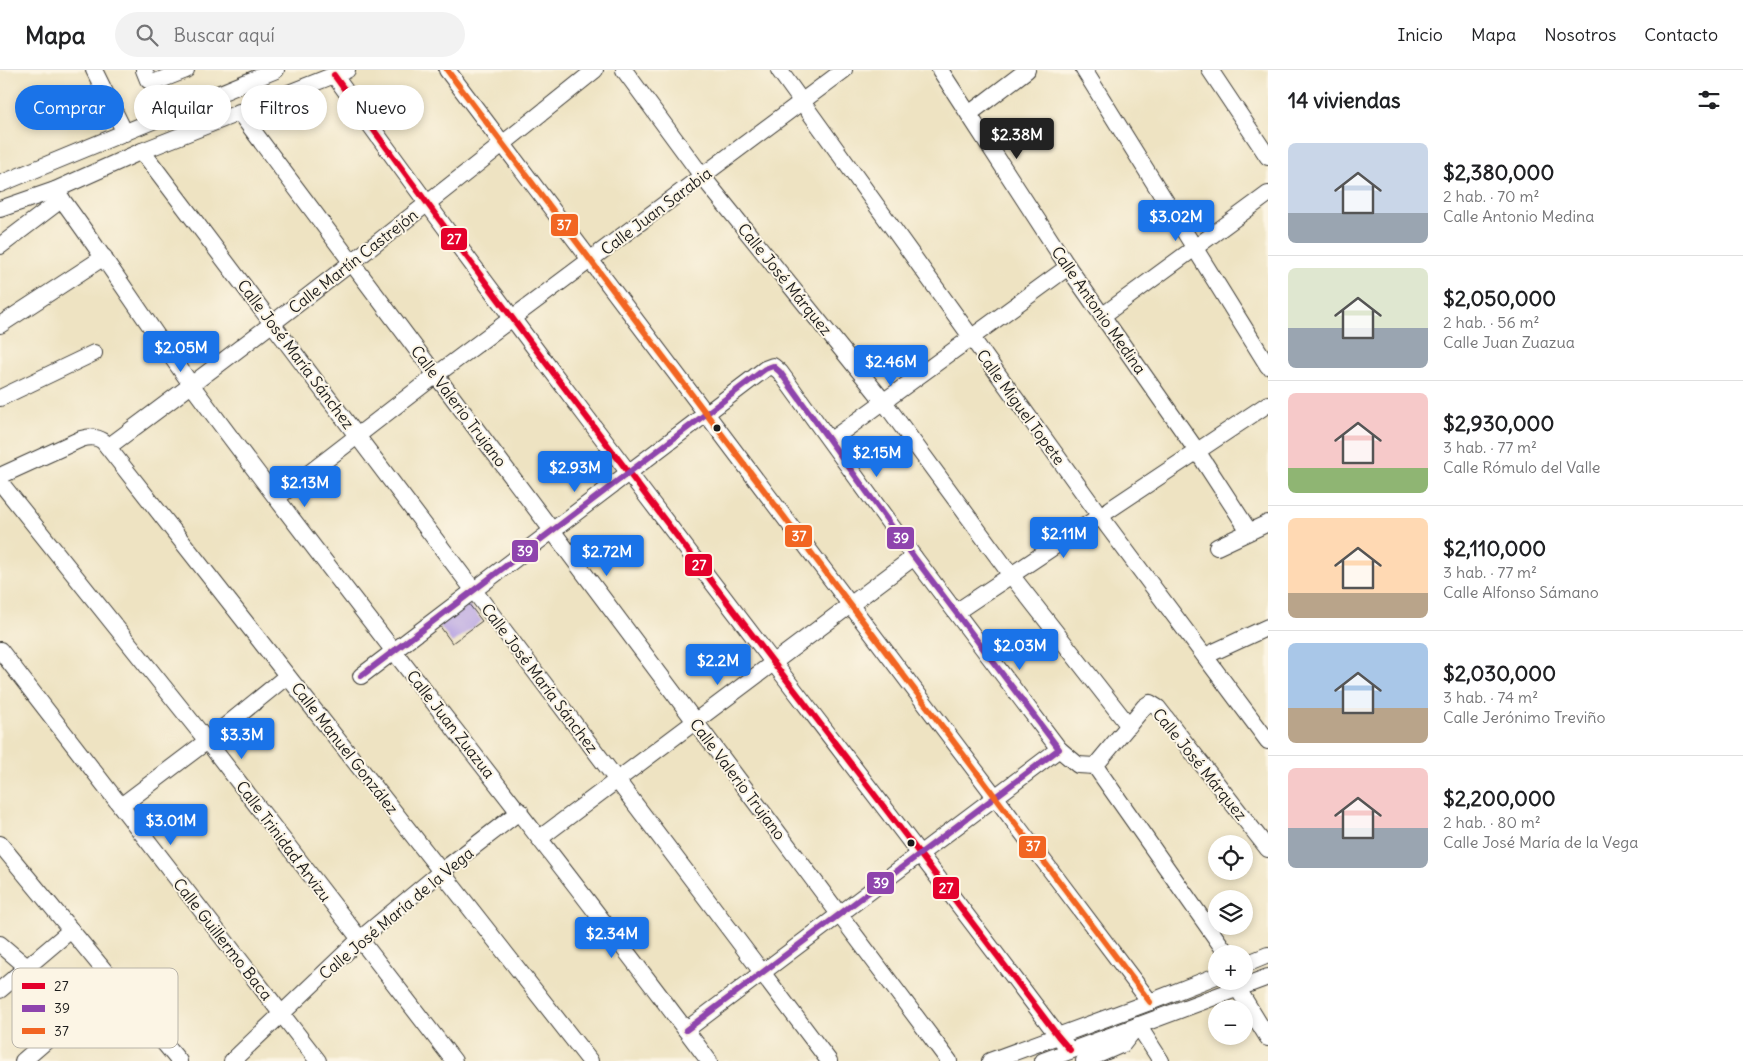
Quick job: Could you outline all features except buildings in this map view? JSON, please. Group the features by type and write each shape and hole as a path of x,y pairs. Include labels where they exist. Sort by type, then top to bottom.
{"street":[{"path":"94,70 124,133"},
{"path":"144,70 148,80 153,84 186,70"},
{"path":"0,184 276,70"},
{"path":"447,70 1150,1002"},
{"name":"Calle Martín Castrejón","path":"0,476 81,439 89,437 103,443 192,385 503,144 595,70"},
{"name":"Calle José Márquez","path":"624,70 702,176 884,402 1011,575 1129,726 1144,707 1150,703 1158,708 1268,849"},
{"name":"Calle Miguel Topete","path":"779,70 1100,516 1268,741"},
{"name":"Calle Juan Sarabia","path":"278,498 436,375 844,70"},
{"name":"Calle Antonio Medina","path":"940,70 1068,267 1197,451 1249,531"},
{"path":"969,114 1027,70"},
{"path":"1084,70 1268,366"},
{"path":"1210,70 1268,157"},
{"path":"0,246 58,195 142,151 338,71 426,204 1070,1050"},
{"name":"Calle Valerio Trujano","path":"239,112 949,1061"},
{"name":"Calle José María Sánchez","path":"142,151 828,1061"},
{"path":"1102,316 1268,194"},
{"path":"0,209 58,195"},
{"name":"Calle Juan Zuazua","path":"58,195 104,257 192,385 394,651 520,811 709,1061"},
{"path":"0,325 104,257"},
{"path":"831,440 1068,267"},
{"path":"0,398 94,353"},
{"path":"361,676 765,369 773,366 780,372 831,440 914,557 1059,749 1078,765 1095,766"},
{"path":"956,612 1268,404"},
{"name":"Calle Manuel González","path":"103,443 590,1061"},
{"name":"Calle Trinidad Arvizu","path":"0,482 207,741 454,1061"},
{"path":"1217,547 1268,522"},
{"path":"540,838 914,557"},
{"path":"1204,656 1268,627"},
{"name":"Calle Guillermo Baca","path":"0,650 318,1061"},
{"path":"121,806 207,741 287,676"},
{"path":"1095,766 1129,726"},
{"path":"686,1030 1059,749"},
{"path":"1095,766 1221,945"},
{"name":"Calle José María de la Vega","path":"232,1061 359,940 442,871 520,811"},
{"path":"0,844 102,968"},
{"path":"26,968 71,930"},
{"path":"0,944 18,968"},
{"path":"1253,961 1268,955"},
{"path":"1253,981 1268,977"},
{"path":"990,1061 1208,979"},
{"path":"0,990 12,980"},
{"path":"1043,1061 1226,990"},
{"path":"1241,990 1268,1038"},
{"path":"1084,1061 1123,1044 1138,1025"},
{"path":"1138,1025 1161,1061"},
{"path":"23,1061 38,1048"},
{"path":"168,1048 179,1061"}],"transit line":[{"name":"37","path":"447,70 1150,1002"},
{"name":"27","path":"334,75 422,197 602,438 1070,1050"},
{"name":"39","path":"361,676 765,369 773,366 780,372 914,557 1059,749 686,1030"}]}
